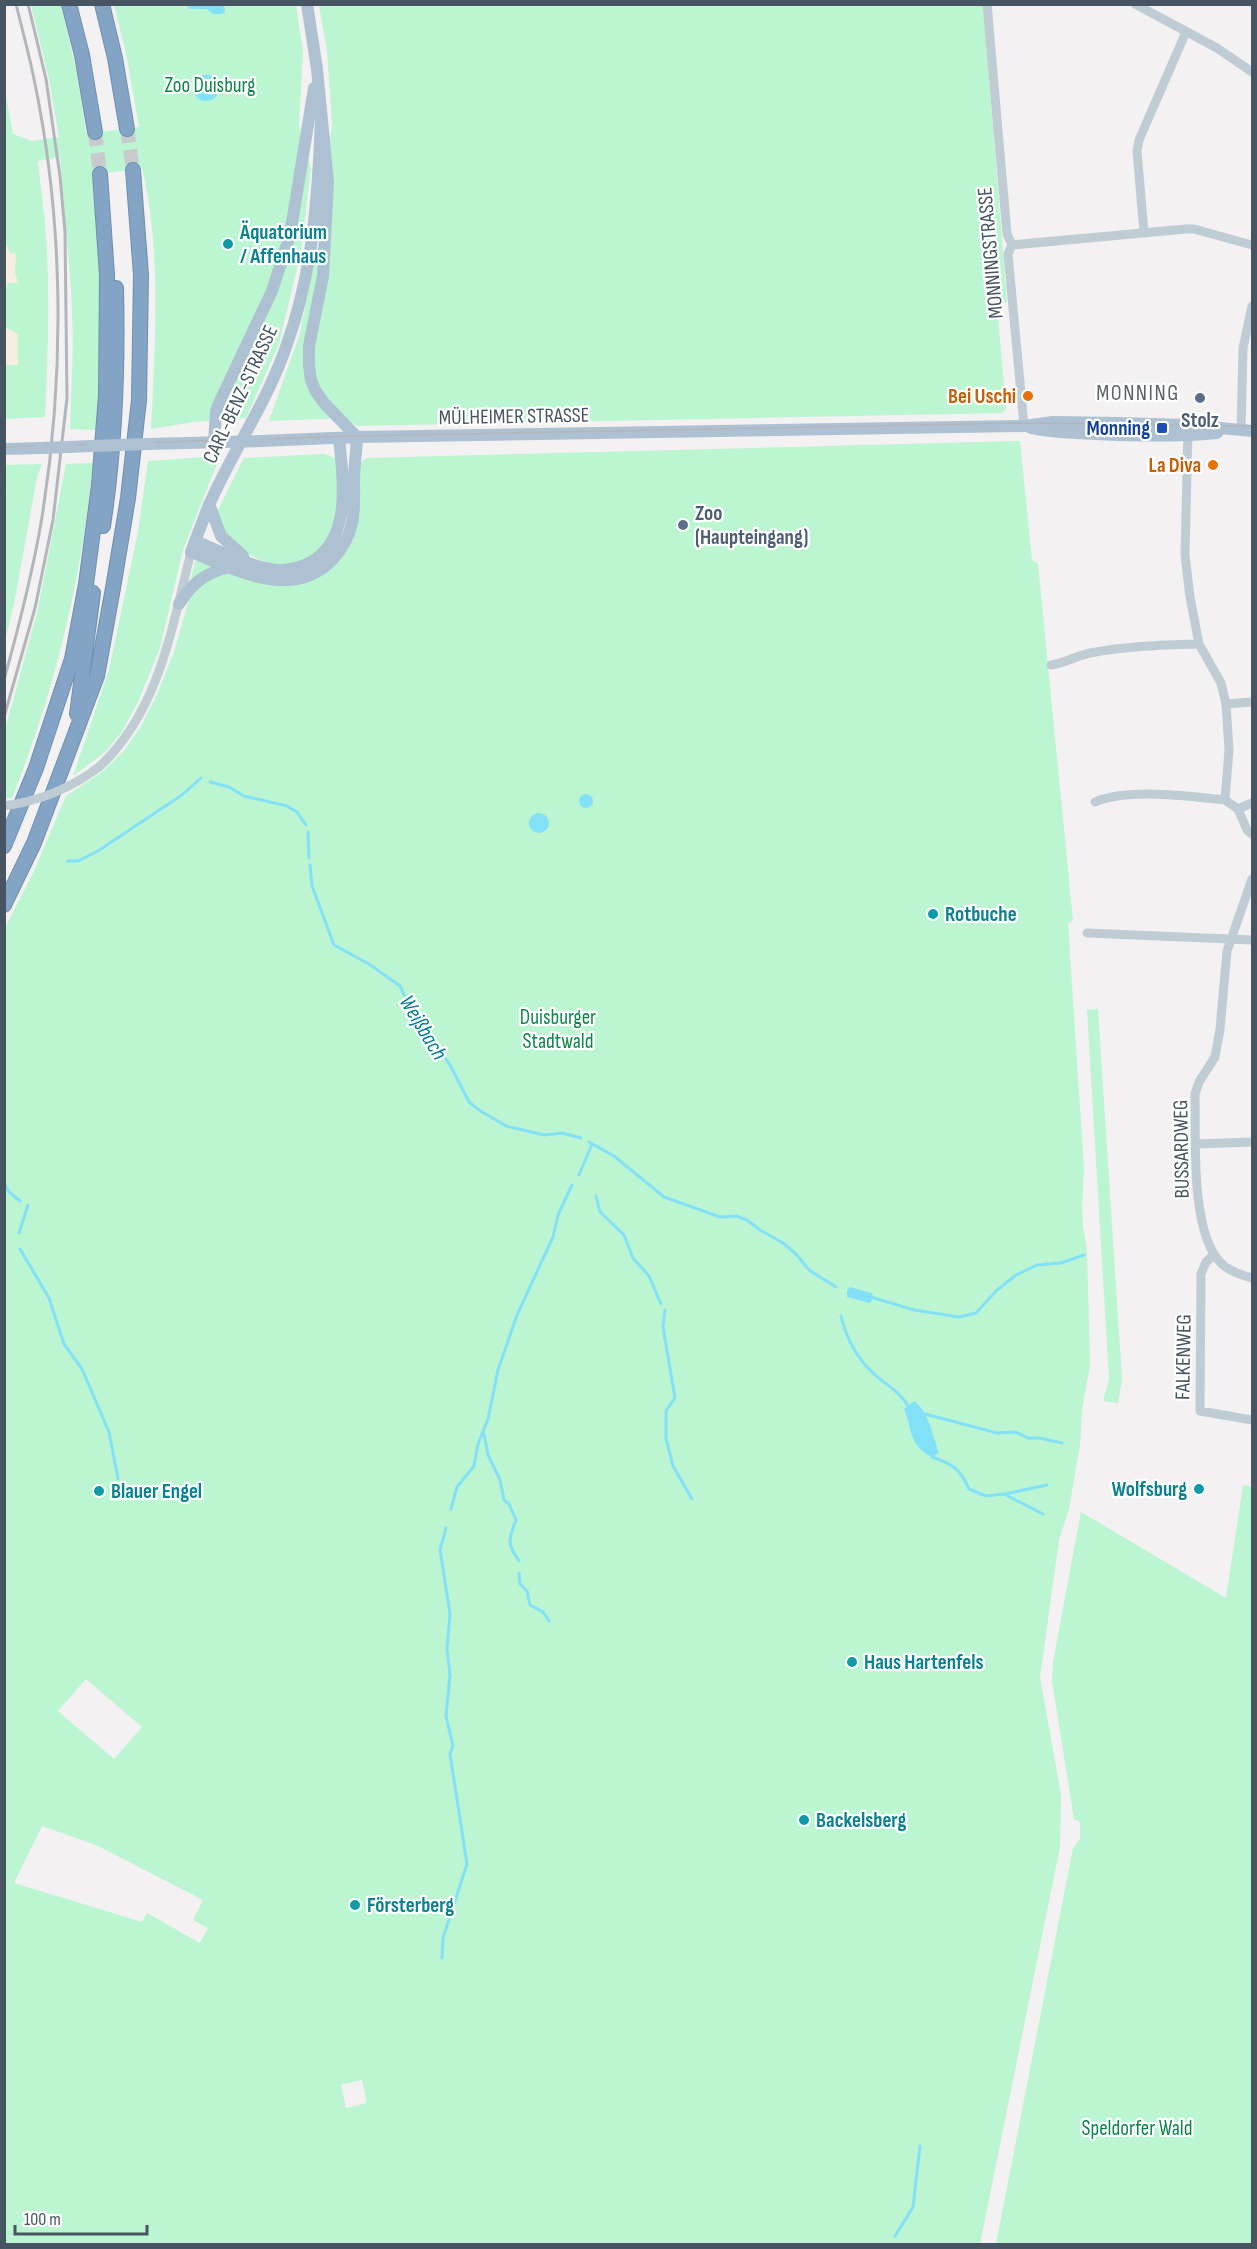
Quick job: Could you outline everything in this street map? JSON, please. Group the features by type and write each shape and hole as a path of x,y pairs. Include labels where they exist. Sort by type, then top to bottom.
{"highway":[{"path":"69,4 99,132 89,55 77,4"},
{"path":"102,4 115,58 126,129"},
{"path":"4,905 34,843 97,676 128,498 139,400 141,275 133,170"},
{"path":"4,846 36,768 72,659 86,584 99,484 106,394 107,275 104,173 116,277 116,399 109,486 75,736"}],"main road":[{"name":"CARL-BENZ-STRASSE","path":"307,4 317,69 328,182 323,276 309,346 310,380 320,397 357,438"},
{"path":"219,443 216,411 272,291 290,235 317,69"},
{"name":"CARL-BENZ-STRASSE","path":"193,547 209,504 264,399 287,346 299,306 313,242 321,119"},
{"name":"MÜLHEIMER STRASSE","path":"4,449 339,438 1024,426 1048,432 1125,436 1188,430 1247,431"},
{"path":"193,547 277,570 296,568 315,560 332,542 342,511 339,438"},
{"path":"193,547 229,567 268,579 287,581 310,575 329,563 342,548 352,521 357,438"},
{"path":"209,504 221,536 254,564"},
{"path":"179,604 194,583 203,576 229,567"}],"street":[{"name":"MONNINGSTRASSE","path":"987,4 1007,234 1012,245 1008,254 1024,426"},
{"path":"1135,4 1218,48 1252,72"},
{"path":"1144,233 1137,151 1139,140 1186,32"},
{"path":"1012,245 1194,229 1252,245"},
{"path":"1247,431 1242,387 1244,348 1252,306"},
{"path":"1188,430 1185,555 1199,644 1221,683 1226,704 1229,750 1225,800"},
{"name":"CARL-BENZ-STRASSE","path":"4,806 24,803 58,792 85,777 99,767 126,737 141,712 167,648 193,547"},
{"path":"1051,665 1064,663 1074,656 1093,652 1143,646 1199,644"},
{"path":"1226,704 1252,702"},
{"path":"1095,802 1107,797 1152,795 1193,796 1225,800 1238,808 1247,830 1252,834"},
{"path":"1238,808 1252,804"},
{"name":"BUSSARDWEG","path":"1214,1255 1201,1216 1195,1094 1199,1082 1215,1057 1220,1029 1227,951 1252,879"},
{"path":"1087,933 1252,940"},
{"path":"1196,1144 1252,1142"},
{"path":"1214,1255 1222,1264 1238,1274 1252,1278"},
{"name":"FALKENWEG","path":"1214,1255 1206,1262 1202,1274 1200,1411 1252,1420"}],"green space":[{"name":"Zoo Duisburg","path":"31,5 61,5 78,78 86,134 139,127 126,53 114,5 296,5 303,52 299,126 311,168 301,251 279,344 246,418 194,422 151,429 156,298 155,265 142,168 93,175 100,303 97,430 70,429 73,343 71,287 60,157 38,161 46,234 48,280 45,417 5,419 4,86 13,134 32,141 59,137 49,79"},
{"path":"319,5 983,5 1007,302 997,306 1006,409 1003,413 357,426 347,418 269,421 299,336 321,231 332,123 327,51"},
{"name":"Duisburger Stadtwald","path":"1020,441 1032,560 1038,564 1073,921 1068,923 1084,1169 1082,1207 1087,1250 1090,1364 1082,1410 1080,1445 1069,1509 1059,1540 1040,1677 1061,1795 1060,1847 980,2244 5,2244 4,930 34,871 66,796 102,772 123,752 140,728 155,699 174,652 190,596 197,586 221,574 340,557 360,465 368,458","holes":["904,1410 925,1414 939,1453 932,1456 925,1452 912,1437","86,1679 142,1727 114,1759 58,1711","42,1826 96,1845 203,1900 193,1920 208,1928 200,1943 147,1913 142,1922 14,1883","362,2080 367,2103 346,2108 341,2085"]},
{"path":"324,454 337,459 337,512 332,531 316,553 289,564 275,564 248,554 225,533 217,512 244,458"},
{"path":"220,456 183,550 160,648 138,702 121,733 105,752 73,776 109,670 138,532 148,461"},
{"path":"93,463 82,548 54,675 12,798 5,798 5,730 38,609 66,464"},
{"path":"42,464 37,477 14,604 5,640 4,498 7,495 5,465"},
{"path":"196,558 216,565 192,580 191,578"},
{"path":"1098,1009 1122,1379 1118,1403 1103,1401 1109,1379 1087,1010"},
{"name":"Speldorfer Wald","path":"1243,1485 1252,1487 1252,2244 996,2244 1073,1848 1080,1839 1080,1822 1074,1819 1052,1681 1053,1662 1081,1512 1226,1598"}],"sand":[{"path":"5,245 10,254 16,255 15,273 18,283 8,283 5,292"},
{"path":"5,329 18,334 18,365 5,365"}],"water":[{"path":"188,5 224,5 225,12 213,14 207,9 189,9"},
{"path":"206,75 215,79 219,88 215,97 206,101 197,97 193,88 197,79"},
{"path":"586,794 591,796 593,801 591,806 586,808 581,806 579,801 581,796"},
{"path":"539,813 546,816 549,823 546,830 539,833 532,830 529,823 532,816"},
{"path":"850,1287 871,1293 874,1297 870,1303 847,1297 847,1290"},
{"path":"914,1401 927,1418 939,1453 932,1457 919,1448 910,1431 904,1409"}],"waterway":[{"name":"Weißbach","path":"68,861 78,861 98,851 182,795 201,778"},
{"name":"Weißbach","path":"210,782 229,787 244,796 287,806 297,812 306,825"},
{"name":"Weißbach","path":"308,832 309,858"},
{"name":"Weißbach","path":"310,865 312,886 334,945 369,964 400,986 410,1007 450,1065 469,1102 506,1126 544,1135 562,1133 581,1138"},
{"path":"589,1142 614,1156 664,1197 720,1217 736,1216 747,1220 783,1243 809,1270 836,1287"},
{"path":"579,1175 592,1144"},
{"path":"4,1183 9,1192 20,1201"},
{"path":"451,1509 457,1487 474,1466 478,1444 488,1419 498,1370 517,1315 553,1237 558,1215 572,1185"},
{"path":"596,1196 600,1212 624,1235 633,1258 649,1276 661,1304"},
{"path":"19,1233 28,1205"},
{"path":"20,1249 49,1298 64,1344 82,1369 109,1432 118,1479"},
{"path":"871,1297 914,1310 959,1317 976,1313 996,1291 1016,1275 1037,1265 1061,1263 1084,1255"},
{"path":"665,1310 663,1327 675,1398 666,1411 666,1439 673,1466 692,1499"},
{"path":"841,1316 849,1339 862,1361 898,1393 910,1409"},
{"path":"925,1414 997,1433 1016,1432 1028,1438 1062,1443"},
{"path":"484,1434 488,1455 500,1480 504,1500 509,1504 516,1520 510,1542 519,1561"},
{"path":"930,1453 932,1457 955,1468 969,1489 986,1496 1004,1494 1043,1514"},
{"path":"1005,1494 1047,1485"},
{"path":"442,1958 443,1938 467,1864 450,1754 453,1746 446,1716 450,1675 447,1649 450,1614 440,1550 446,1528"},
{"path":"519,1573 520,1584 527,1591 530,1605 543,1612 549,1621"},
{"path":"895,2236 913,2207 920,2146"}],"tunnel":[{"path":"127,129 133,170"},
{"path":"95,132 100,174"}],"tram line":[{"path":"4,447 356,436 1024,423 1252,426"}],"railway":[{"path":"4,680 25,599 42,517 55,408 58,298 56,242 44,133 16,4"},
{"path":"4,717 35,608 53,520 67,398 65,232 60,176 46,79 28,4"}],"place":[{"name":"Äquatorium / Affenhaus","path":"228,244"},
{"name":"Bei Uschi","path":"1028,396"},
{"name":"Stolz","path":"1200,398"},
{"name":"Monning","path":"1162,428"},
{"name":"La Diva","path":"1213,465"},
{"name":"Zoo (Haupteingang)","path":"683,525"},
{"name":"Rotbuche","path":"933,914"},
{"name":"Wolfsburg","path":"1199,1489"},
{"name":"Blauer Engel","path":"99,1491"},
{"name":"Haus Hartenfels","path":"852,1662"},
{"name":"Backelsberg","path":"804,1820"},
{"name":"Försterberg","path":"355,1905"}],"district":[{"name":"MONNING","path":"1138,392"}]}
